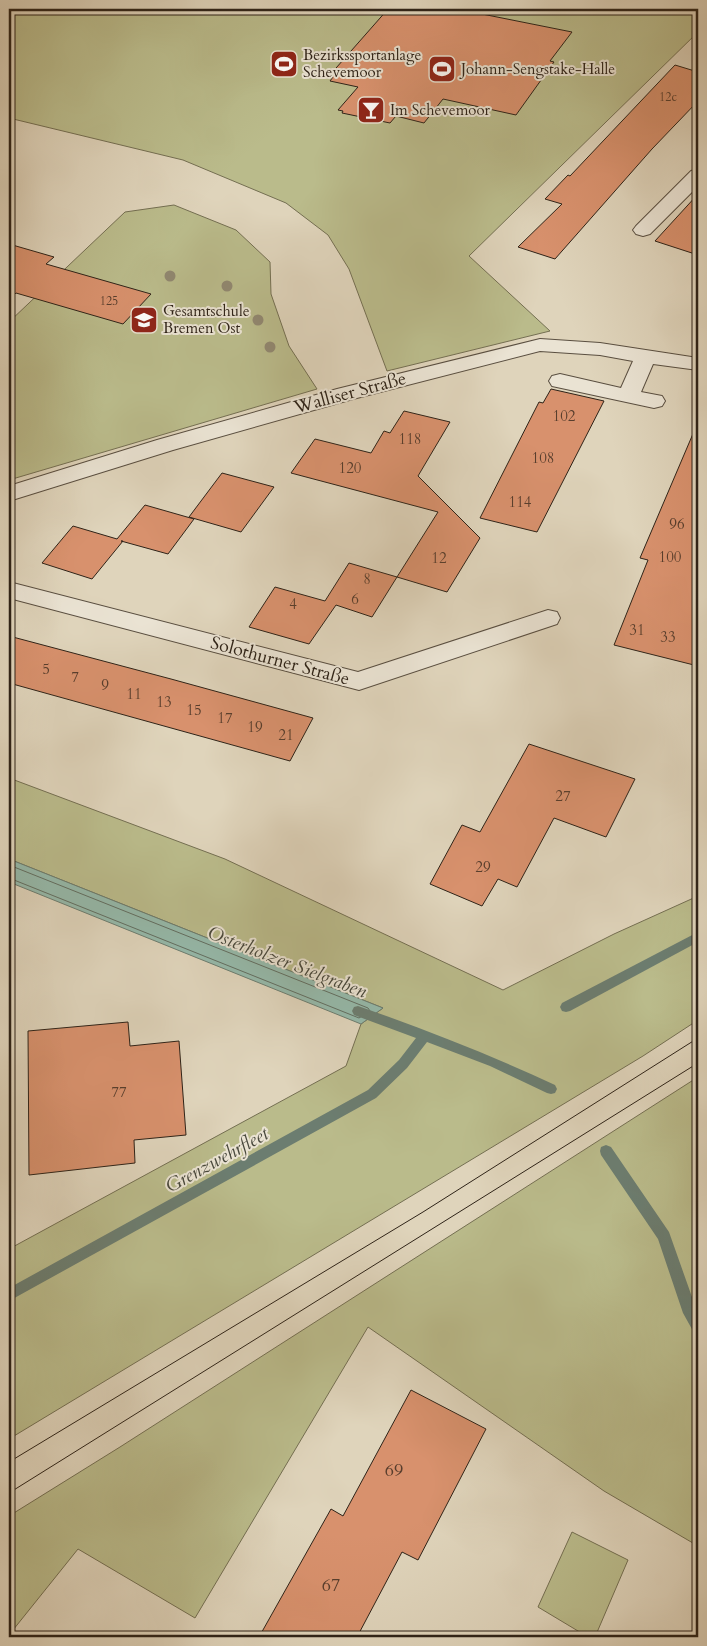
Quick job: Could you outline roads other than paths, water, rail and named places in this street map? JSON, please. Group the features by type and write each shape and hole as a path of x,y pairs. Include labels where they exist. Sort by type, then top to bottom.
{"street":[{"path":"643,230 698,175"},
{"path":"679,195 698,201"},
{"name":"Walliser Straße","path":"9,494 165,445 336,397 540,345 600,349 698,364"},
{"path":"628,396 646,356"},
{"path":"560,381 654,401"},
{"name":"Solothurner Straße","path":"9,590 359,681 548,618"}],"water":[{"path":"9,859 383,1008 361,1024 9,882"}],"waterway":[{"path":"566,1007 698,937"},
{"name":"Osterholzer Sielgraben","path":"358,1011 425,1036"},
{"name":"Grenzwehrfleet","path":"9,1295 372,1094 403,1064 425,1036"},
{"name":"Osterholzer Sielgraben","path":"425,1036 494,1062 551,1089"},
{"name":"Osterholzer Sielgraben","path":"606,1151 664,1236 690,1313 698,1326"}],"tram line":[{"path":"9,1462 423,1212 698,1038"},
{"path":"9,1493 698,1063"}],"place":[{"name":"Bezirkssportanlage Schevemoor","path":"284,64"},
{"name":"Johann-Sengstake-Halle","path":"442,69"},
{"name":"Im Schevemoor","path":"371,110"},
{"name":"Gesamtschule Bremen Ost","path":"144,320"}]}
